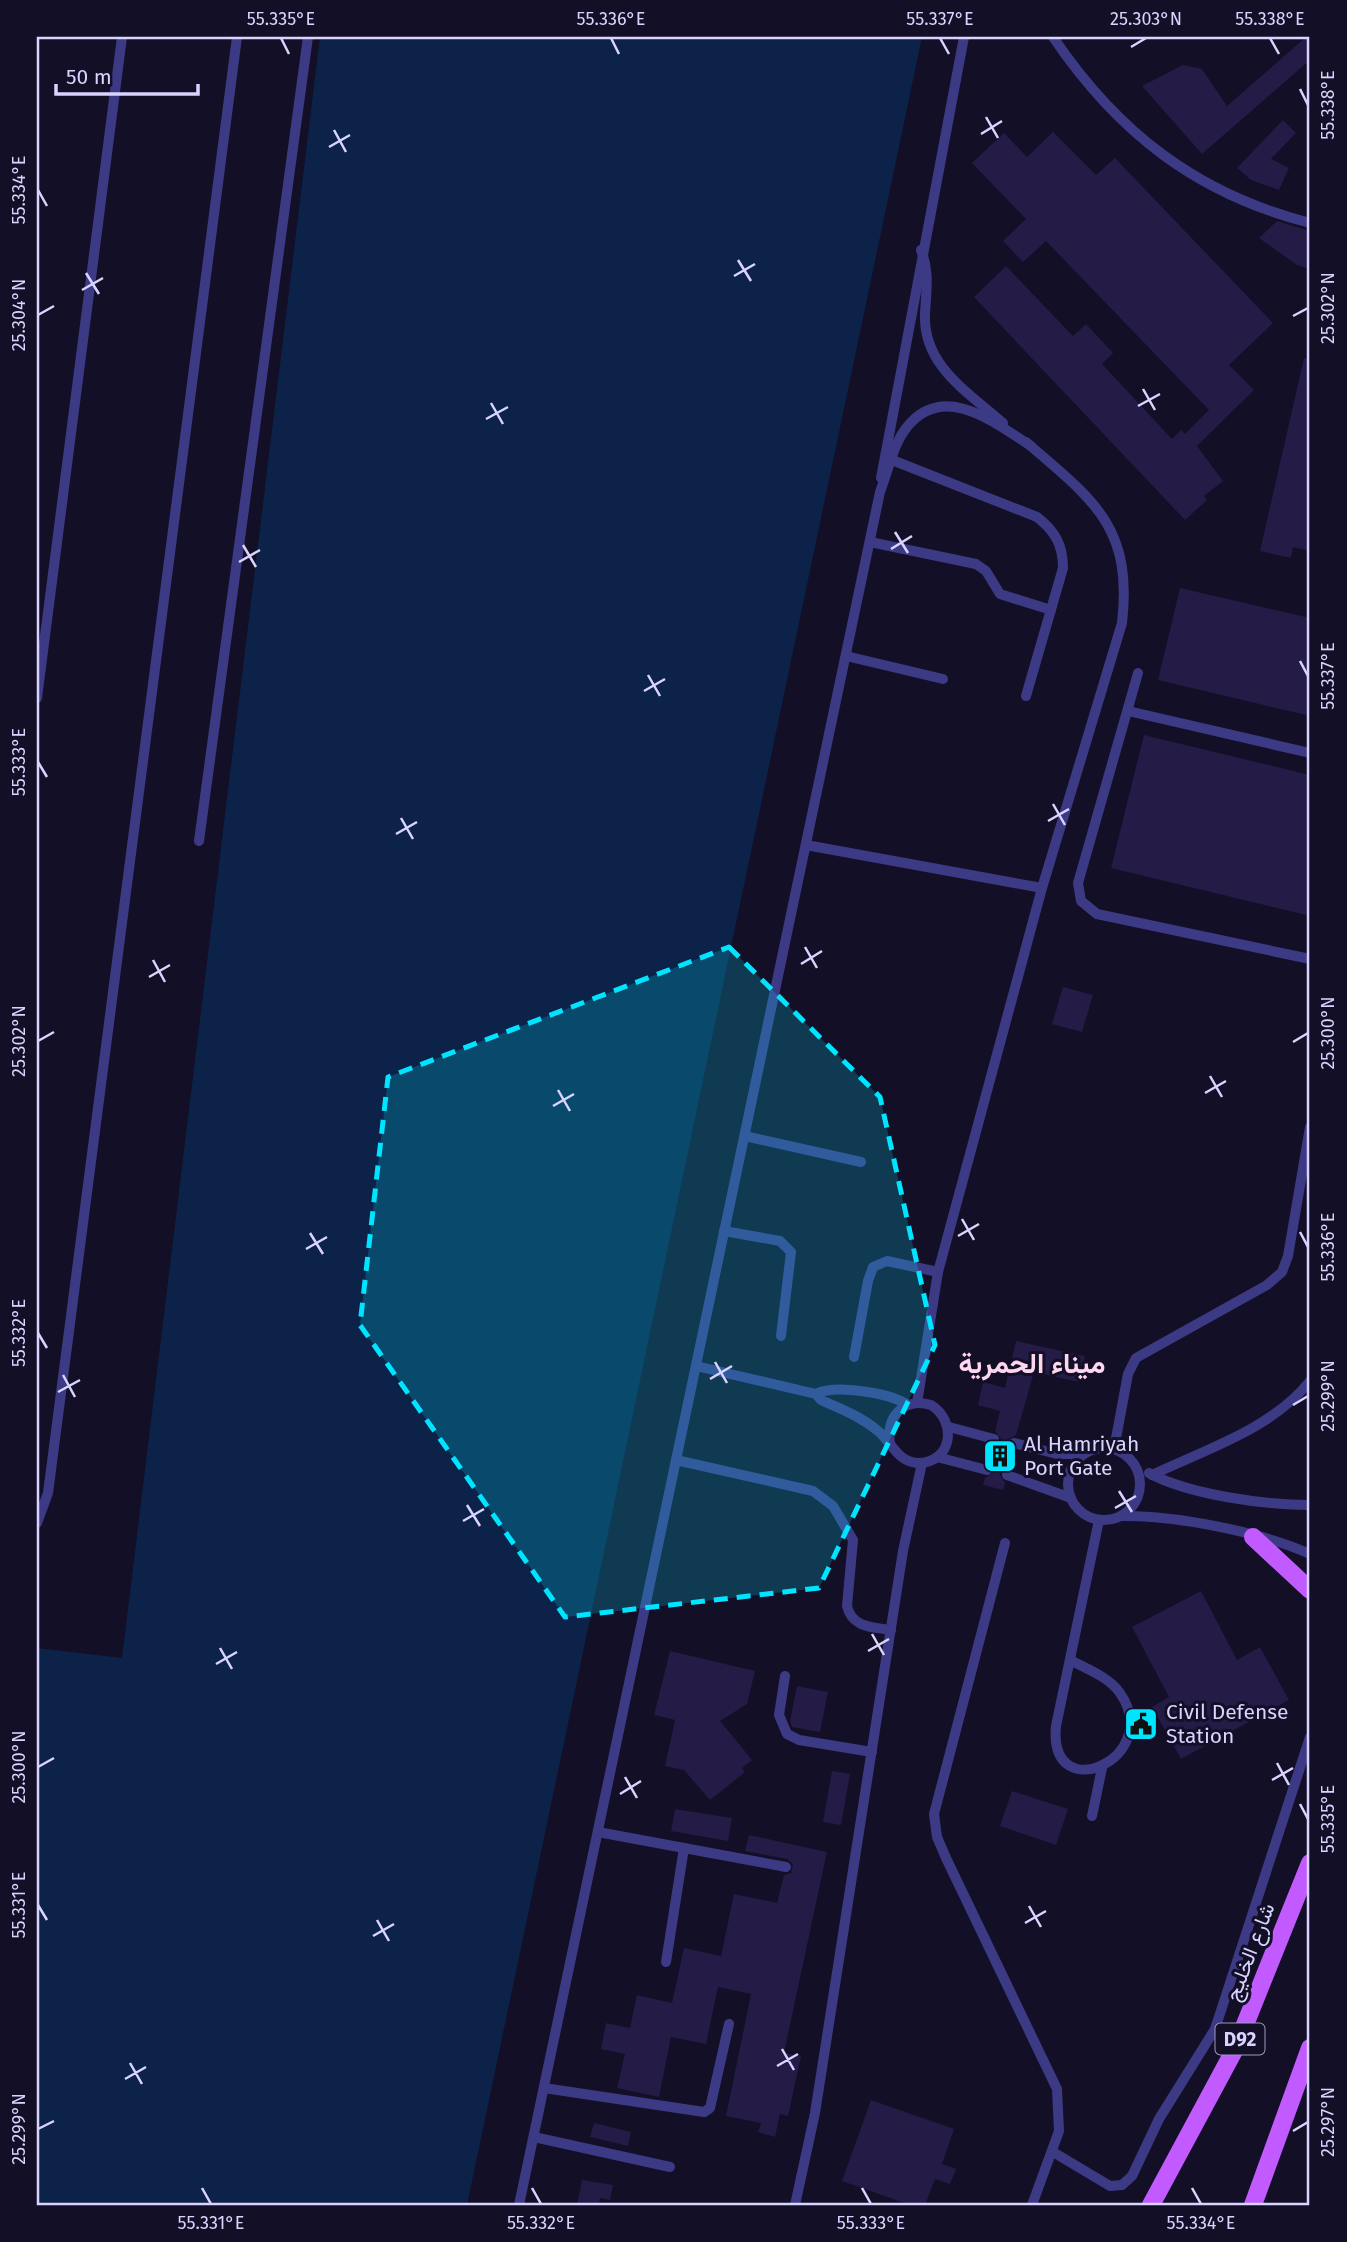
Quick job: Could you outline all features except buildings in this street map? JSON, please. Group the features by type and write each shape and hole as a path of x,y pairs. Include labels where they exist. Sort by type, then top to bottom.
{"main road":[{"path":"1253,1537 1310,1590"},
{"name":"شارع الخليج","path":"1151,2205 1236,2047 1310,1863"},
{"path":"1253,2205 1310,2048"}],"lane":[{"path":"37,698 122,37"},
{"path":"37,1523 48,1493 237,37"},
{"path":"199,841 308,37"},
{"path":"519,2205 870,542 921,250 964,37"},
{"path":"1053,37 1079,76 1116,117 1158,153 1212,187 1270,213 1310,223"},
{"path":"890,1443 890,1424 894,1416 912,1404 938,1272 1042,888 1122,623 1126,594 1123,565 1115,537 1101,511 1082,488 944,372 934,359 925,330 928,272 921,250"},
{"path":"880,492 906,427 933,409 949,406 980,414 1031,446"},
{"path":"892,460 1026,512 1047,524 1055,533 1063,556 1063,568 1026,696"},
{"path":"870,542 976,564 986,571 1000,594 1051,610"},
{"path":"846,656 943,678"},
{"path":"1138,673 1078,883 1078,895 1084,906 1097,914 1310,959"},
{"path":"1128,711 1310,753"},
{"path":"806,845 1042,888"},
{"path":"1114,1448 1128,1374 1136,1358 1267,1285 1282,1272 1288,1256 1310,1127"},
{"path":"745,1136 861,1162"},
{"path":"724,1231 780,1241 791,1252 781,1336"},
{"path":"854,1357 867,1281 873,1267 887,1261 938,1272"},
{"path":"696,1366 816,1394 828,1390 885,1393 912,1404 937,1409 949,1427 947,1443 937,1457 922,1463 903,1458 866,1422 821,1400 816,1394"},
{"path":"1152,1475 1259,1424 1292,1400 1310,1381"},
{"path":"949,1427 994,1439"},
{"path":"1014,1443 1057,1454 1083,1454"},
{"path":"1070,1498 1068,1479 1071,1469 1083,1454 1093,1449 1114,1448 1130,1458 1136,1466 1141,1484 1140,1494 1129,1511 1121,1516"},
{"path":"937,1457 987,1470"},
{"path":"676,1460 799,1487 824,1498 841,1516 853,1540 848,1606 851,1617 862,1625 891,1630"},
{"path":"795,2205 815,2113 891,1630 922,1463"},
{"path":"1136,1466 1173,1484 1266,1503 1310,1505"},
{"path":"1007,1475 1070,1498 1082,1513 1099,1520 1121,1516 1164,1516 1310,1554"},
{"path":"1099,1520 1054,1741 1060,1755 1072,1766 1086,1770 1102,1768"},
{"path":"1005,1543 936,1801 935,1827 946,1858 1056,2088 1060,2117 1053,2152 1032,2205"},
{"path":"1070,1660 1110,1682 1126,1706 1128,1735 1122,1748 1102,1768 1092,1816"},
{"path":"785,1676 779,1716 787,1734 799,1740 872,1752"},
{"path":"1053,2152 1110,2186 1122,2185 1132,2176 1159,2119 1215,2029 1310,1737"},
{"path":"598,1832 786,1867"},
{"path":"666,1962 684,1848"},
{"path":"544,2088 704,2112 711,2105 729,2024"},
{"path":"534,2137 670,2167"}],"highlighted area":[{"path":"729,947 880,1097 935,1345 819,1588 565,1617 360,1325 388,1077"}],"water":[{"path":"320,37 922,37 467,2205 37,2205 37,1648 122,1658"}],"place":[{"name":"Al Hamriyah Port Gate","path":"1000,1456"},
{"name":"Civil Defense Station","path":"1141,1724"}],"district":[{"name":"ميناء الحمرية","path":"1032,1363"}]}
